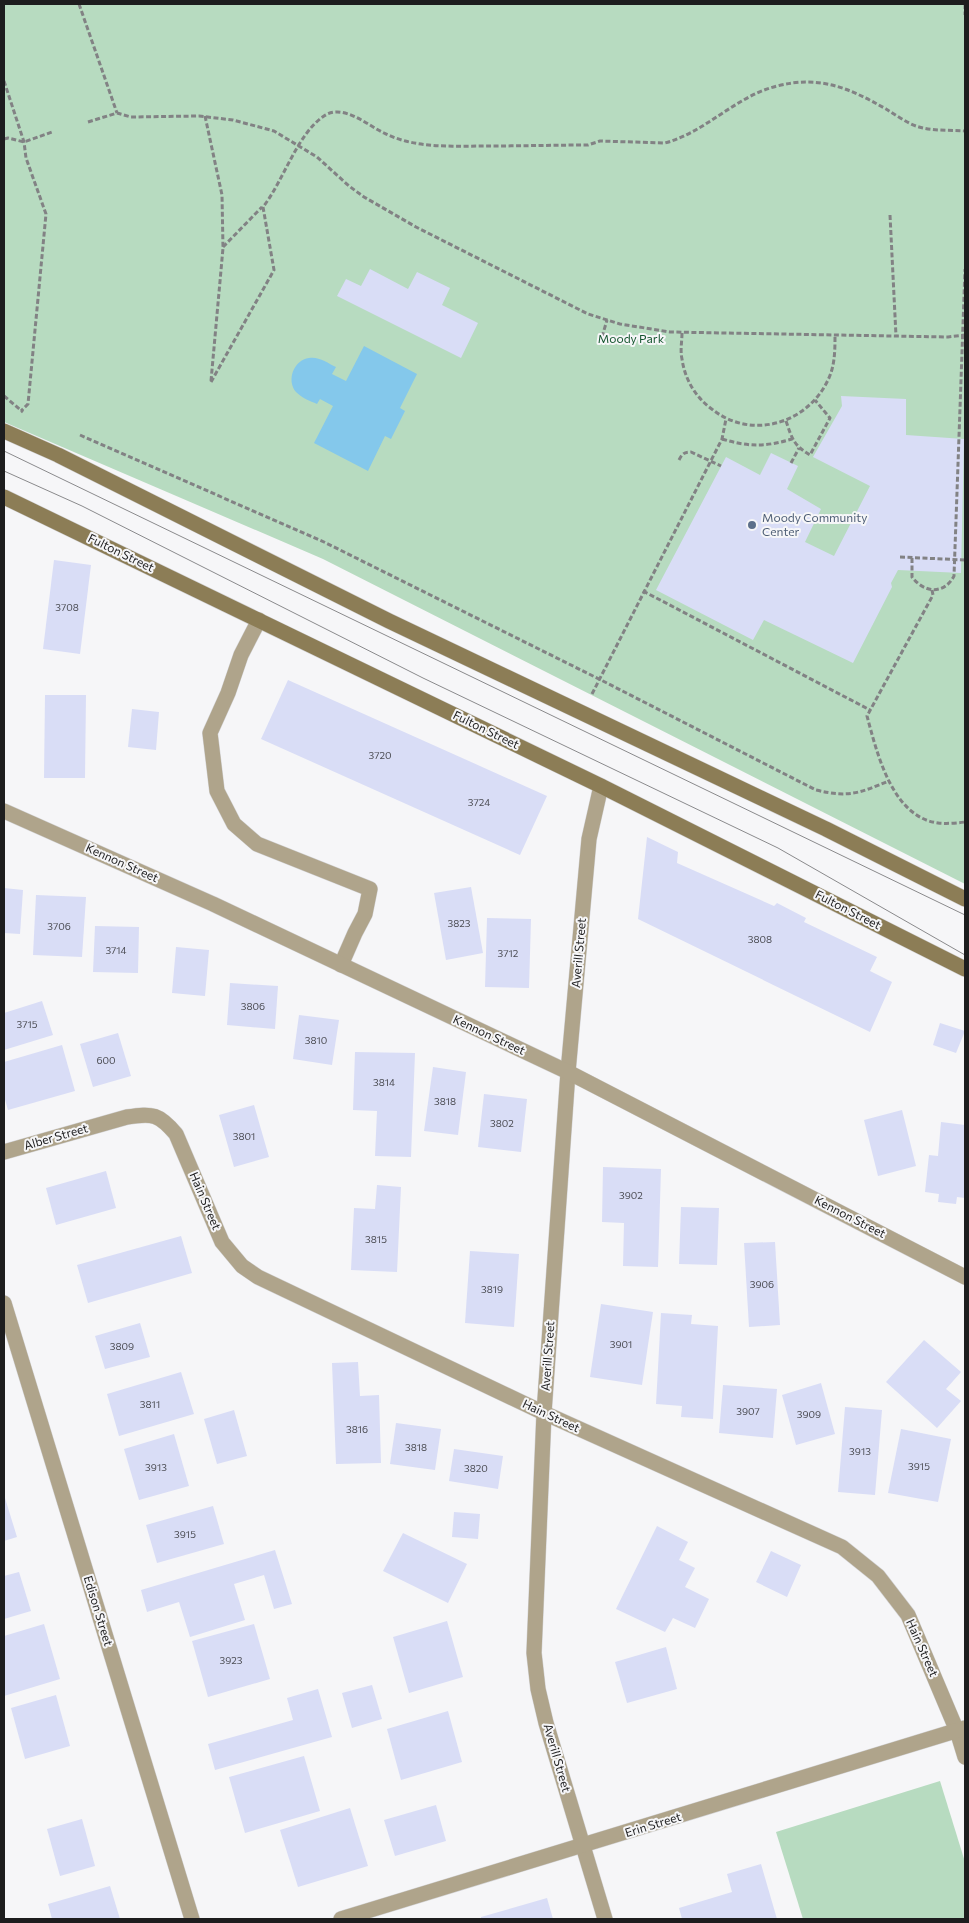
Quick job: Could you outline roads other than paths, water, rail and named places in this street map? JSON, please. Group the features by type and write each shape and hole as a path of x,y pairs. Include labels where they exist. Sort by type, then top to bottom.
{"main road":[{"path":"4,431 58,455 389,621 826,829 965,899"},
{"name":"Fulton Street","path":"4,497 601,786 965,969"}],"street":[{"path":"259,620 242,655 210,733 217,791 234,824 257,844 370,889 366,914 355,933 341,965"},
{"name":"Averill Street","path":"601,786 590,839 568,1072 544,1413 534,1653 538,1689 605,1919"},
{"name":"Kennon Street","path":"4,811 213,904 568,1072 965,1277"},
{"name":"Hain Street","path":"109,1122 148,1114 164,1120 176,1134 222,1242 242,1266 258,1277 544,1413 842,1547 878,1576 908,1614 961,1729 965,1757"},
{"name":"Alber Street","path":"4,1152 109,1122"},
{"name":"Edison Street","path":"4,1303 192,1919"},
{"name":"Erin Street","path":"341,1919 961,1729"}],"water":[{"path":"364,346 417,374 400,408 405,411 391,439 385,436 368,471 314,443 333,406 320,399 317,404 303,398 296,392 292,382 293,371 296,366 299,362 309,358 323,360 336,367 332,374 346,381"}],"tram line":[{"path":"4,451 965,915"},
{"path":"4,471 82,506 423,678 778,848 965,955"}],"place":[{"name":"Moody Community Center","path":"752,525"}],"park label":[{"name":"Moody Park","path":"631,339"}]}
